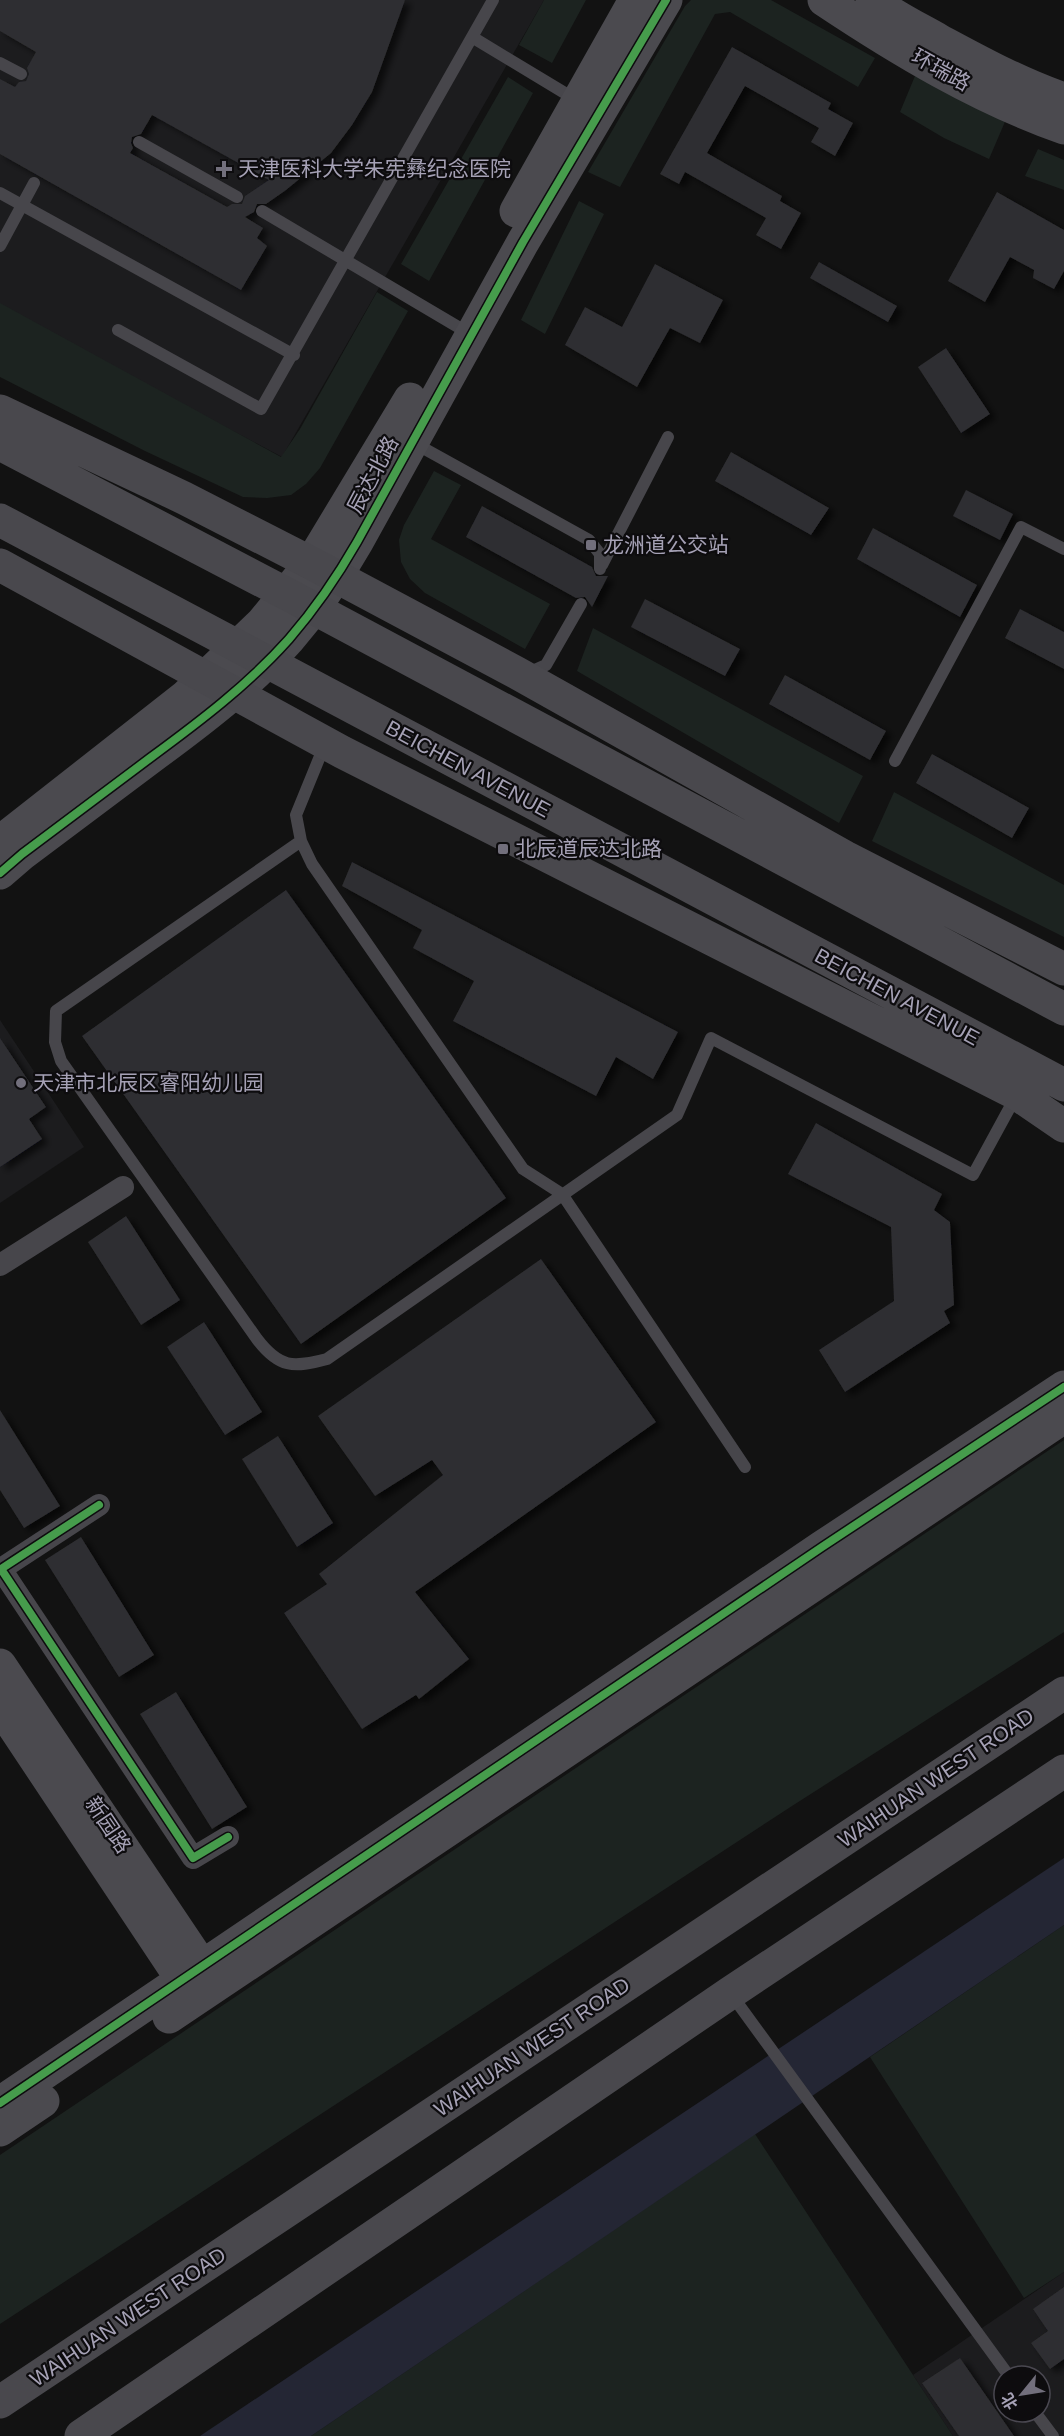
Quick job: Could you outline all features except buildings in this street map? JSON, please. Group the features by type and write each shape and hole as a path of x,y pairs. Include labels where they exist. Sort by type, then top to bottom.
{"main road":[{"path":"0,411 184,498 324,570 517,673 845,857 1064,969"},
{"path":"0,444 1064,1009"},
{"name":"BEICHEN AVENUE","path":"0,520 254,653 528,802 1024,1081 1064,1086"},
{"path":"0,565 326,743 1024,1081 1064,1126"},
{"name":"WAIHUAN WEST ROAD","path":"0,2402 1064,1693"},
{"path":"94,2433 730,1993 1064,1771"}],"street":[{"name":"辰达北路","path":"589,107 635,0"},
{"name":"辰达北路","path":"0,842 134,739 220,685 254,653 300,602 324,570 589,107 666,0"},
{"name":"环瑞路","path":"824,0 944,74 1040,120 1064,128"},
{"name":"环瑞路","path":"872,0 888,12 968,56 1033,88 1064,99"},
{"name":"辰达北路","path":"0,873 22,854 191,728 220,685"},
{"path":"0,1265 123,1186"},
{"path":"0,2130 199,1983 822,1546 1064,1387"},
{"path":"0,2103 199,1983 1064,1417"},
{"path":"99,1505 0,1568 193,1858 228,1837"},
{"name":"新园路","path":"0,1665 199,1983"},
{"name":"新园路","path":"0,1706 199,1983"}],"lane":[{"path":"118,330 261,409 294,355 493,0"},
{"path":"472,38 589,107"},
{"path":"0,63 21,74"},
{"path":"139,142 237,197"},
{"path":"0,246 34,183"},
{"path":"0,193 294,355"},
{"path":"262,211 462,329"},
{"path":"401,436 589,540 600,554 600,569 668,437"},
{"path":"895,761 1021,527 1064,549"},
{"path":"517,673 534,672 546,665 581,604"},
{"path":"326,743 296,815 301,841 312,864 523,1169 562,1194 745,1467"},
{"path":"301,841 57,1011 55,1042 61,1061 257,1339 270,1356 286,1364 306,1365 327,1359 677,1115 711,1038 973,1175 1024,1081"},
{"path":"730,1993 1000,2364"}],"shaded area":[{"name":"天津医科大学朱宪彝纪念医院","path":"0,0 544,0 282,457 0,307"},
{"path":"544,0 586,0 552,63 519,45"},
{"path":"691,0 771,0 875,58 858,87 730,12 715,14 620,187 588,172 685,6"},
{"path":"915,76 1007,117 989,159 944,138 900,112"},
{"path":"508,77 533,93 429,281 401,264"},
{"path":"1038,149 1064,160 1064,190 1025,176"},
{"path":"579,201 604,214 545,334 521,320"},
{"path":"377,292 408,311 320,468 306,484 291,495 267,498 243,497 145,451 0,377 0,303 281,457 300,429"},
{"path":"434,471 461,485 431,539 550,604 525,649 425,593 410,579 401,562 399,540 404,525"},
{"path":"593,628 863,776 839,823 577,671"},
{"path":"894,792 1064,885 1064,937 872,841"},
{"name":"天津市北辰区睿阳幼儿园","path":"0,1020 84,1147 0,1203"},
{"path":"1064,1440 1064,1632 792,1806 0,2324 0,2155"},
{"path":"1064,1925 1064,2272 1024,2298 870,2057"},
{"path":"755,2134 953,2436 311,2436"},
{"path":"1064,2272 1064,2436 953,2436 913,2375"}],"water":[{"path":"1064,1858 1064,1925 311,2436 200,2436"}],"cycle path":[{"path":"0,873 222,702 257,672 308,616 334,580 357,542 523,242 666,0"},
{"path":"0,2103 822,1547 1064,1387"},
{"path":"99,1505 1,1569 193,1858 228,1837"}],"place":[{"name":"天津医科大学朱宪彝纪念医院","path":"224,169"},
{"name":"龙洲道公交站","path":"591,545"},
{"name":"北辰道辰达北路","path":"503,849"},
{"name":"天津市北辰区睿阳幼儿园","path":"21,1083"}]}
